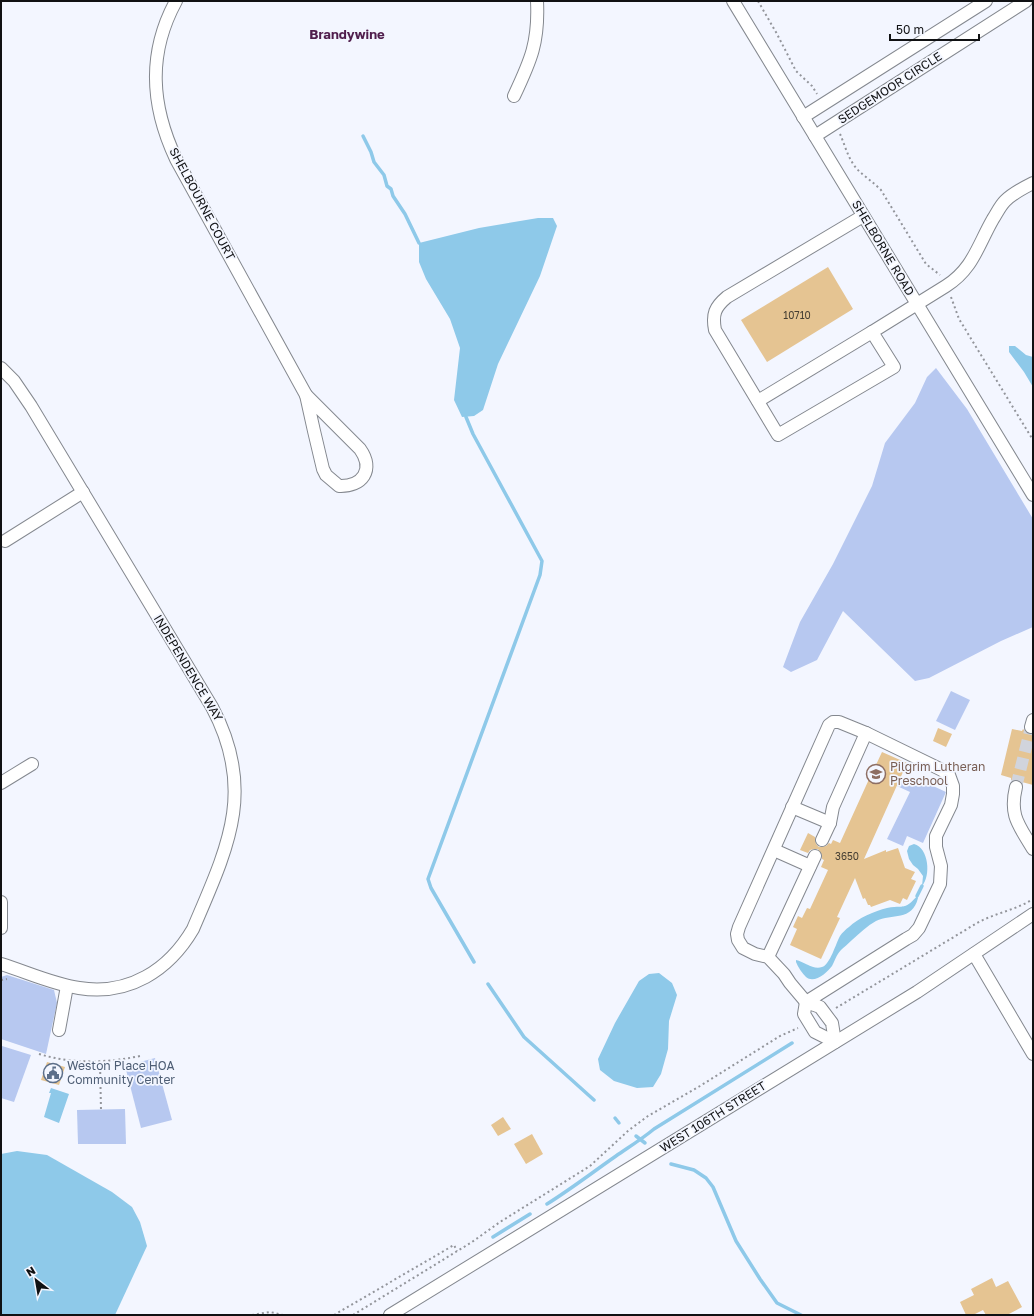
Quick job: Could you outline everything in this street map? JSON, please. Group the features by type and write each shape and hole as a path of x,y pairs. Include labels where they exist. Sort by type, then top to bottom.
{"street":[{"name":"SHELBOURNE COURT","path":"176,1 161,38 156,67 157,101 165,135 176,159 306,395 364,454 366,460 366,470 358,482 352,485 339,486 326,476 323,470 306,395"},
{"path":"514,96 533,53 538,20 537,1"},
{"name":"SHELBORNE ROAD","path":"733,1 1033,495"},
{"name":"SEDGEMOOR CIRCLE","path":"803,117 986,1"},
{"name":"SEDGEMOOR CIRCLE","path":"815,136 1026,1"},
{"path":"873,73 885,91"},
{"path":"758,401 951,283 964,271 973,259 1004,202 1013,194 1033,183"},
{"path":"863,216 727,297 716,308 713,322 715,330 778,435 894,366 872,332"},
{"name":"INDEPENDENCE WAY","path":"1,368 14,381 21,391 218,718 230,752 235,802 232,824 221,861 193,929 176,953 154,972 140,980 120,987 91,990 67,986 1,964"},
{"path":"5,541 83,492"},
{"path":"835,1042 815,1032 804,1014 806,1002 913,935 918,928 940,884 941,866 936,847 936,836 951,805 953,794 953,786 949,775 942,770 866,733 839,722 833,722 829,725 737,934 738,940 743,948 755,954 768,957 784,974 806,1002 820,1007 832,1023 835,1042"},
{"path":"822,840 830,823 833,807 866,733"},
{"path":"1,783 32,764"},
{"path":"1016,786 1013,806 1016,821 1033,849"},
{"path":"792,807 830,823"},
{"path":"768,957 812,861 774,850"},
{"path":"1,902 1,928"},
{"name":"WEST 106TH STREET","path":"390,1315 917,992 1033,914"},
{"path":"974,954 1033,1054"},
{"path":"59,1030 67,986"}],"path":[{"path":"758,1 778,34 796,71 812,86 819,98"},
{"path":"838,130 856,168 881,190 926,264 940,276"},
{"path":"951,296 959,319 1033,440"},
{"path":"831,1011 972,926 988,918 1018,907 1033,899"},
{"path":"353,1315 590,1166 629,1130 648,1116 700,1086 780,1036 802,1026"},
{"path":"39,1054 60,1059 100,1062 140,1056"},
{"path":"100,1062 101,1110"},
{"path":"334,1315 454,1246 457,1251"},
{"path":"252,1315 270,1312 283,1315"}],"shaded area":[{"path":"538,218 553,218 557,226 540,276 498,364 483,410 474,416 462,417 454,400 460,348 450,319 426,279 419,262 419,243 479,228"},
{"path":"1009,346 1015,346 1026,355 1033,357 1033,387 1009,352"},
{"path":"936,368 967,409 1033,519 1033,627 1001,641 929,678 915,681 843,611 817,660 791,672 783,667 800,622 833,564 872,486 885,443 915,403 927,377"},
{"path":"951,691 970,700 955,730 936,721"},
{"path":"901,777 913,783 916,778 946,792 923,843 907,836 903,846 887,839 910,792 897,786"},
{"path":"914,844 923,851 927,863 927,876 922,886 923,876 909,859 907,851 909,846"},
{"path":"917,896 918,898 915,906 911,911 901,916 876,921 864,930 841,950 832,966 820,977 809,979 799,968 796,960 812,967 822,967 828,962 840,936 853,924 867,915 877,911 887,908 906,906"},
{"path":"659,973 672,983 677,995 669,1021 668,1049 661,1074 653,1087 637,1088 614,1081 600,1070 598,1059 615,1023 639,981 649,974"},
{"path":"7,975 54,990 57,1003 46,1054 1,1039 1,977"},
{"path":"2,1046 31,1055 14,1102 1,1098"},
{"path":"155,1058 172,1120 141,1128 125,1066"},
{"path":"51,1088 69,1094 59,1123 44,1117"},
{"path":"125,1109 126,1144 78,1144 77,1110"},
{"path":"17,1151 47,1155 112,1192 132,1207 140,1222 147,1246 115,1315 1,1315 1,1154"}],"building":[{"path":"828,267 853,309 767,362 741,320"},
{"path":"938,728 952,734 946,747 933,741"},
{"path":"1012,729 1022,731 1023,729 1029,734 1033,734 1033,785 1018,780 1011,780 1011,778 1001,775"},
{"path":"882,752 907,763 864,859 886,850 886,852 898,848 905,868 915,872 911,879 916,881 907,900 903,898 900,904 890,900 871,907 868,905 865,898 863,899 855,878 837,917 840,918 821,959 790,945 797,929 793,927 798,916 802,918 807,908 810,909 828,870 821,867 824,860 822,859 822,855 818,849 810,850 808,853 800,850 808,833 815,837 816,844 819,847 826,846 829,843 831,844 833,840 840,843 870,777 866,775 871,765 875,767"},
{"name":"Weston Place HOA Community Center","path":"47,1062 65,1067 59,1085 41,1080"},
{"path":"503,1117 511,1129 498,1136 491,1125"},
{"path":"532,1134 543,1154 526,1164 514,1144"},
{"path":"992,1278 996,1287 1008,1281 1022,1307 1007,1315 986,1315 983,1310 973,1315 966,1315 960,1302 974,1295 971,1289"}],"waterway":[{"path":"363,136 374,162 384,175 387,186 391,189 393,196 405,214 419,243"},
{"path":"466,417 473,434 542,561 540,575 428,879 431,888 474,962"},
{"path":"917,896 922,886"},
{"path":"488,984 524,1037 594,1100"},
{"path":"547,1204 654,1129 792,1043"},
{"path":"615,1118 619,1123"},
{"path":"636,1136 645,1143"},
{"path":"671,1164 694,1170 706,1178 713,1187 736,1241 760,1279 777,1303 801,1315"},
{"path":"493,1237 530,1214"}],"tunnel":[{"path":"1016,787 1031,727"}],"place":[{"name":"Pilgrim Lutheran Preschool","path":"876,774"},
{"name":"Weston Place HOA Community Center","path":"53,1073"}],"district":[{"name":"Brandywine","path":"347,34"}]}
